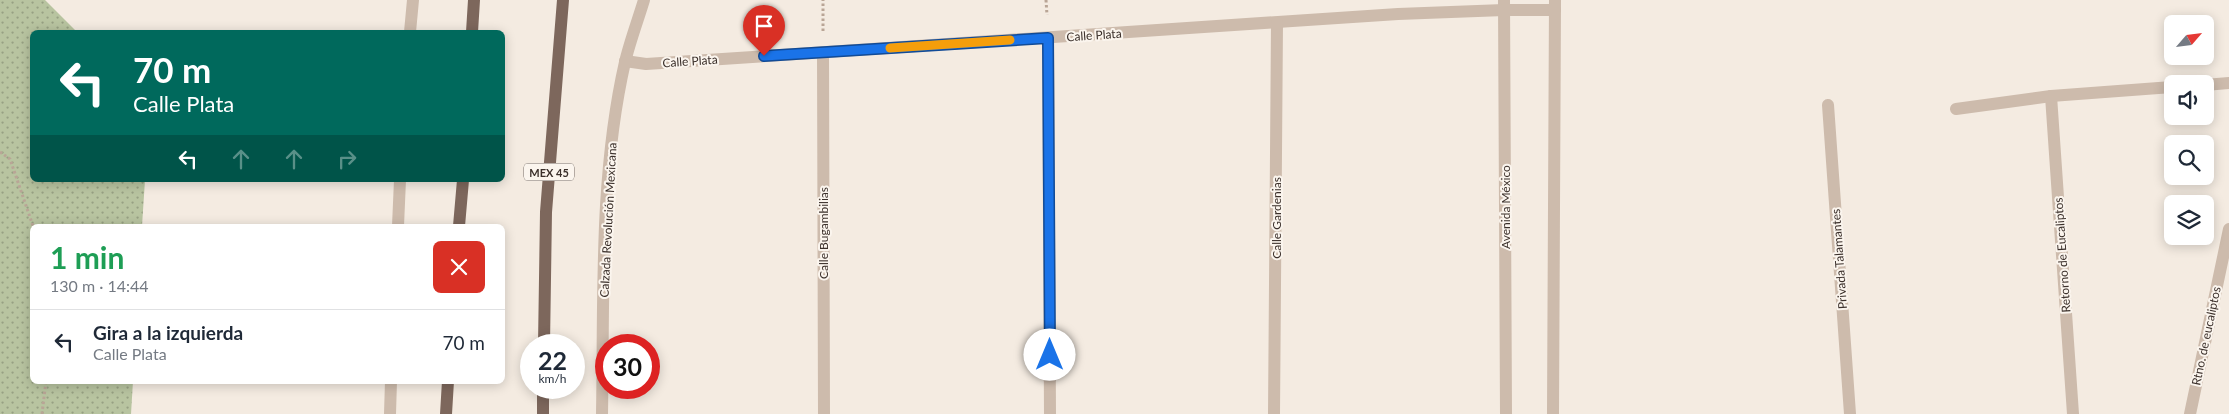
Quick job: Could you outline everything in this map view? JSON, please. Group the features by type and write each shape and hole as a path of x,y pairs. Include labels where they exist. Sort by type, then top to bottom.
{"main road":[{"path":"472,30 474,0"},
{"name":"MEX 45","path":"544,334 546,212 563,0"},
{"path":"459,224 462,182"},
{"path":"446,414 448,384"},
{"path":"542,414 543,399"}],"street":[{"path":"410,30 413,0"},
{"name":"Calzada Revolución Mexicana","path":"602,414 610,151 625,61 644,0"},
{"name":"Calle Plata","path":"625,61 646,64 1277,23 1504,5 1555,5"},
{"name":"Avenida México","path":"1504,5 1506,414"},
{"path":"1553,414 1555,5"},
{"name":"Calle Gardenias","path":"1274,414 1277,23"},
{"path":"1048,38 1050,414"},
{"name":"Calle Bugambilias","path":"823,52 824,414"},
{"path":"2214,84 2229,83"},
{"path":"1956,108 2051,96 2164,88"},
{"name":"Retorno de Eucaliptos","path":"2051,96 2074,414"},
{"name":"Privada Talamantes","path":"1828,105 1850,414"},
{"path":"398,224 400,182"},
{"name":"Rtno. de eucaliptos","path":"2190,414 2229,229"},
{"path":"390,414 391,384"}],"path":[{"path":"823,0 823,52"},
{"path":"0,152 10,159 32,224"},
{"path":"42,414 46,384"}],"green space":[{"path":"0,0 45,0 75,30 30,30 30,182 145,182 142,224 30,224 30,384 133,384 131,414 0,414"}],"slow traffic":[{"path":"890,48 1010,40"}],"route":[{"path":"764,56 1048,38 1050,355"}]}
